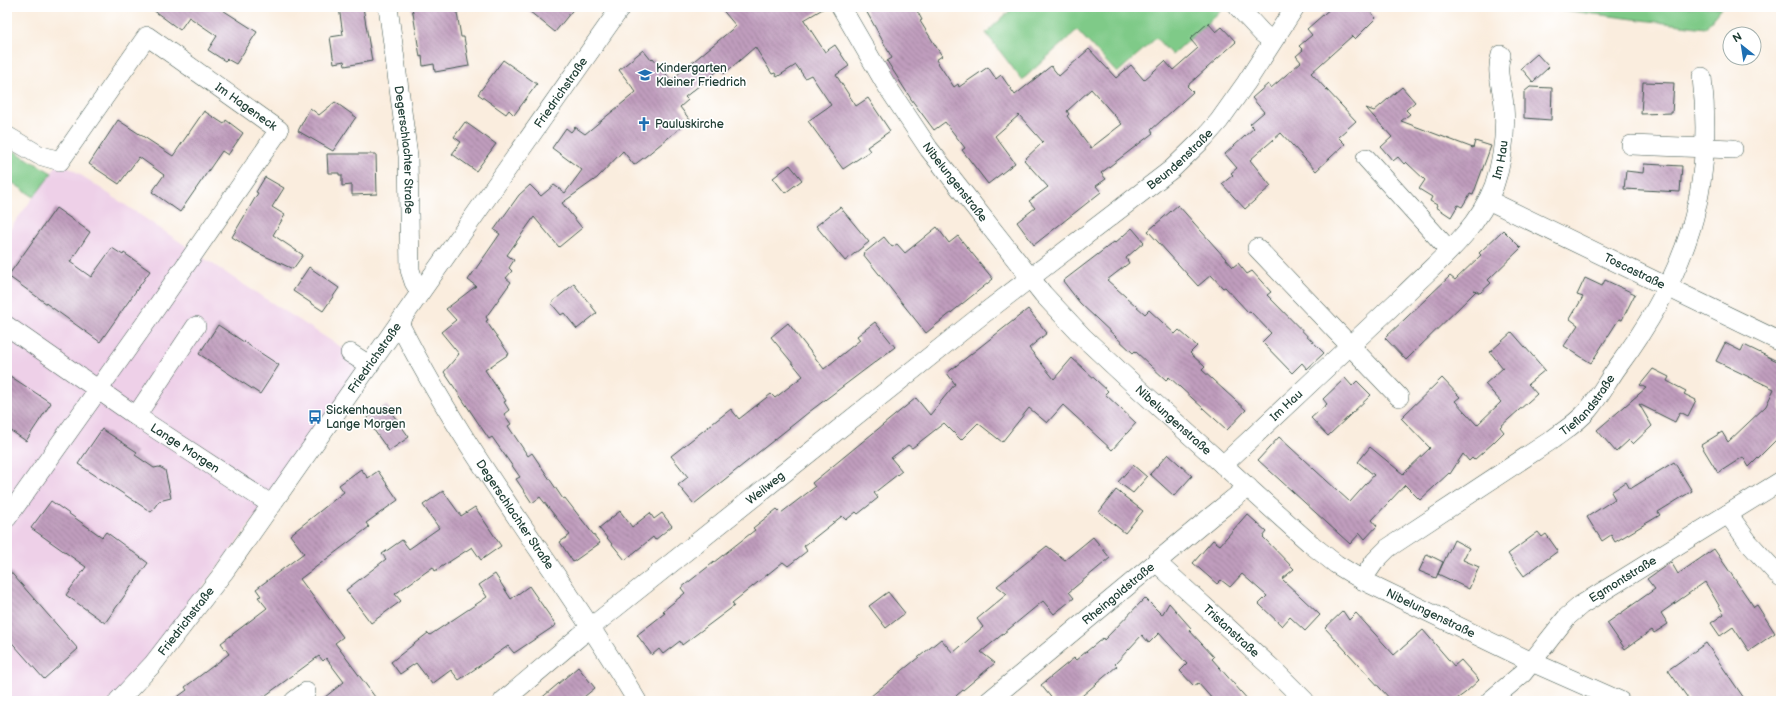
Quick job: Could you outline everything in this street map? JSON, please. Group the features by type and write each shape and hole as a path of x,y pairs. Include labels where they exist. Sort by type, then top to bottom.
{"street":[{"name":"Degerschlachter Straße","path":"388,7 408,156 410,270 414,282 420,292"},
{"name":"Friedrichstraße","path":"118,701 176,637 272,504 621,7"},
{"name":"Nibelungenstraße","path":"841,7 885,83 929,149 1030,278 1058,311 1141,391 1324,555 1362,580 1532,662 1620,701"},
{"path":"1238,7 1262,33 1272,41"},
{"name":"Beundenstraße","path":"1030,278 1153,185 1188,155 1205,138 1227,110 1294,7"},
{"name":"Im Hageneck","path":"7,136 39,156 60,162 147,36 279,130 98,391"},
{"name":"Im Hau","path":"1223,465 1350,346 1468,230 1488,200 1499,172 1505,138 1504,104 1498,71 1501,55"},
{"name":"Tieflandstraße","path":"1362,580 1375,561 1388,548 1553,439 1580,418 1600,395 1645,329 1668,288 1690,233 1702,180 1706,119 1702,77"},
{"path":"1631,145 1733,149"},
{"path":"1366,158 1449,250"},
{"name":"Toscastraße","path":"1488,200 1781,342"},
{"path":"1257,248 1399,397"},
{"name":"Weilweg","path":"503,701 590,628 1030,278"},
{"name":"Degerschlachter Straße","path":"398,323 430,383 460,431 637,701"},
{"name":"Lange Morgen","path":"7,326 98,391 272,504"},
{"path":"136,416 196,326"},
{"path":"350,353 369,365"},
{"path":"7,518 98,391"},
{"name":"Egmontstraße","path":"1490,701 1532,662 1567,616 1581,605 1781,482"},
{"name":"Rheingoldstraße","path":"992,700 1248,487"},
{"path":"1728,514 1746,538 1781,578"},
{"name":"Tristanstraße","path":"1156,562 1270,666 1305,701"}],"shaded area":[{"path":"60,161 235,279 369,365 118,701 7,701 7,233"}],"green space":[{"path":"1014,7 1225,7 1172,55 1156,38 1117,73 1077,30 1022,80 986,33"},
{"path":"1538,7 1722,7 1705,28"},
{"path":"7,147 52,173 34,197 7,179"}],"building":[{"path":"149,7 218,7 257,32 236,64 227,59 225,61 208,50 217,36 189,17 180,30"},
{"path":"339,7 363,7 372,61 345,66 344,61 334,63 330,37 343,35"},
{"path":"412,7 456,7 461,37 464,37 469,66 435,72 434,64 423,66 422,56 420,57"},
{"path":"524,7 575,7 555,32"},
{"path":"720,7 826,7 804,20 825,52 835,45 849,66 836,75 856,106 868,98 890,131 867,147 870,151 843,169 808,121 831,105 811,75 805,78 796,65 777,77 775,73 772,74 755,47 724,74 720,69 685,97 688,100 680,107 690,120 646,156 634,165 623,151 597,178 562,203 582,228 559,247 534,217 507,255 514,260 509,268 512,271 506,278 511,282 486,317 488,320 486,321 509,354 485,370 506,401 504,402 509,410 504,414 511,424 508,426 528,456 532,453 563,499 565,498 600,543 573,562 560,542 570,535 540,497 532,503 516,479 520,477 492,437 489,439 444,372 459,354 441,332 456,320 446,309 476,286 468,280 500,234 494,230 519,195 530,185 541,196 554,185 565,193 582,170 552,148 566,128 571,132 575,127 585,134 636,92 619,70 643,50 651,60 653,58 671,80 736,26"},
{"path":"864,7 915,7 922,20 920,21 942,56 936,60 954,87 958,84 959,87 988,67 996,79 1001,75 1015,95 1051,66 1059,76 1089,49 1116,78 1131,65 1144,80 1165,61 1173,70 1198,48 1190,39 1208,23 1216,32 1222,27 1236,42 1187,86 1193,92 1151,130 1153,133 1101,173 1106,179 1096,186 1101,192 1034,245 1017,222 1035,208 1029,201 1048,187 1024,160 1043,142 1019,115 995,136 1015,163 988,184 962,150 965,148 945,122 934,130 911,99 887,61 892,58","holes":["1091,89 1122,124 1091,148 1067,116 1069,114 1067,111"]},
{"path":"1332,7 1366,7 1376,18 1355,39 1352,36 1311,73 1356,121 1338,137 1345,144 1316,171 1281,133 1250,160 1271,186 1245,209 1222,184 1233,175 1231,173 1237,168 1225,154 1254,128 1250,124 1264,112 1252,98 1268,84 1271,88 1301,62 1296,56 1303,50 1299,46 1312,35 1307,29"},
{"path":"1537,54 1549,67 1533,82 1521,68"},
{"path":"503,60 537,84 514,115 509,110 506,114 478,94"},
{"path":"1643,82 1674,83 1672,113 1641,114"},
{"path":"1402,87 1415,102 1406,110 1410,114 1401,121 1473,148 1475,141 1491,146 1473,195 1470,194 1462,207 1458,205 1451,217 1430,201 1432,197 1419,189 1425,180 1406,162 1404,164 1398,157 1393,161 1381,147 1392,137 1366,108 1374,111"},
{"path":"1530,87 1552,88 1551,120 1524,118 1524,92"},
{"path":"335,102 356,117 333,151 298,131 310,108 319,115"},
{"path":"204,111 224,124 226,120 243,133 228,155 222,151 180,212 152,192 164,175 139,157 119,184 89,164 118,120 173,156"},
{"path":"465,122 496,144 476,171 452,154 461,142 454,137"},
{"path":"327,154 376,154 377,194 352,195 352,185 342,186 342,175 339,175 339,173 328,173"},
{"path":"1644,164 1682,166 1680,192 1624,189 1626,171 1643,173"},
{"path":"790,165 802,180 785,193 773,178"},
{"path":"265,177 284,188 272,207 285,215 273,235 303,255 293,269 256,252 232,237 258,193 256,192"},
{"path":"1178,205 1233,267 1238,263 1247,274 1252,271 1271,292 1267,295 1324,353 1307,369 1302,363 1292,373 1262,342 1271,333 1250,311 1248,312 1225,287 1223,288 1211,275 1198,286 1148,231"},
{"path":"840,207 869,242 845,261 816,226"},
{"path":"56,208 90,232 70,262 91,277 112,248 123,255 124,253 150,271 100,342 8,276"},
{"path":"937,227 949,243 958,236 993,279 926,333 863,254 884,237 892,247 897,244 905,253"},
{"path":"1132,228 1144,242 1126,258 1129,263 1107,280 1145,314 1149,310 1175,334 1179,330 1197,346 1190,353 1205,367 1202,370 1246,410 1227,430 1169,377 1166,380 1135,351 1133,353 1080,303 1063,281 1114,242 1115,243"},
{"path":"1503,230 1521,248 1488,280 1491,283 1480,293 1476,291 1406,360 1385,338 1450,276 1455,280 1481,255 1479,253"},
{"path":"309,267 339,288 323,311 293,291"},
{"path":"1585,278 1602,286 1605,280 1635,294 1622,320 1619,319 1591,363 1564,346 1578,325 1570,319 1583,297 1577,295"},
{"path":"574,284 597,313 577,329 564,313 561,315 551,303"},
{"path":"1028,309 1047,333 1029,348 1054,379 1072,358 1108,391 1105,394 1136,423 1112,450 1063,405 1047,423 1029,408 1002,442 978,423 961,440 944,423 912,448 908,445 891,458 902,471 874,493 878,498 858,514 856,512 846,520 842,516 804,546 807,551 788,566 783,562 732,603 734,606 682,645 680,641 663,654 659,649 652,655 637,635 665,613 663,611 685,593 681,588 755,530 753,528 777,509 781,513 815,487 812,483 916,398 930,415 955,384 947,373"},
{"path":"875,322 895,347 809,412 694,504 678,485 688,477 671,456 731,409 739,419 771,394 775,398 803,376 771,337 788,323 824,369 860,340 857,336"},
{"path":"218,325 279,365 260,394 199,354"},
{"path":"1512,332 1545,370 1528,384 1537,394 1500,427 1504,432 1493,443 1474,460 1472,458 1469,461 1463,454 1450,474 1449,473 1420,500 1405,485 1372,520 1377,526 1365,539 1360,533 1350,544 1258,460 1279,437 1350,502 1374,475 1358,462 1370,447 1403,474 1430,448 1401,418 1442,378 1460,397 1455,401 1477,425 1501,402 1485,384 1503,368 1490,352"},
{"path":"1725,343 1741,351 1744,345 1781,363 1781,435 1749,467 1743,457 1718,473 1701,445 1722,432 1728,442 1766,406 1774,389 1716,361"},
{"path":"1653,369 1669,377 1667,381 1686,391 1684,394 1696,400 1688,416 1680,412 1675,422 1639,404 1652,426 1633,444 1629,440 1616,452 1597,430 1646,388 1640,385"},
{"path":"7,374 51,403 26,441 7,428"},
{"path":"1345,378 1352,386 1357,381 1371,395 1328,436 1311,418 1327,404 1323,399"},
{"path":"386,405 409,437 389,451 366,419"},
{"path":"102,429 137,452 135,455 154,468 159,467 165,470 171,498 159,501 151,512 78,464"},
{"path":"1168,454 1192,476 1174,496 1150,474"},
{"path":"1674,462 1692,491 1658,512 1660,515 1615,542 1611,535 1602,541 1587,517 1615,499 1611,492 1626,482 1630,489"},
{"path":"1133,465 1147,477 1133,493 1118,482"},
{"path":"361,469 368,478 378,471 398,500 366,523 369,527 300,579 343,637 335,643 378,701 320,701 344,682 326,658 323,661 319,656 258,701 172,701 187,690 185,687 229,654 221,643 267,608 258,597 261,596 256,589 304,553 290,535 344,492 339,485"},
{"path":"1116,490 1143,511 1125,533 1099,512"},
{"path":"443,491 461,516 475,507 501,546 481,560 472,547 435,571 433,567 395,594 401,601 371,623 346,590 386,559 382,554 402,540 409,549 439,528 423,505"},
{"path":"51,501 102,537 106,532 148,563 105,623 66,595 86,567 31,528"},
{"path":"620,511 632,527 650,513 654,519 662,513 672,526 655,540 653,537 625,560 599,528"},
{"path":"1247,514 1267,532 1263,537 1294,569 1282,579 1320,615 1305,631 1290,617 1282,626 1259,604 1267,596 1242,574 1230,587 1221,580 1217,584 1193,563 1213,540 1220,545"},
{"path":"1538,532 1542,537 1546,534 1558,551 1524,576 1508,554"},
{"path":"1093,537 1110,558 1069,592 1074,598 1054,614 1043,601 981,652 995,663 950,701 865,701 941,639 953,653 983,627 977,619 1007,594 997,586 1047,546 1065,560"},
{"path":"1454,540 1469,548 1463,560 1479,567 1469,589 1438,574"},
{"path":"1714,549 1754,607 1757,605 1775,633 1749,651 1733,627 1720,636 1711,623 1724,614 1705,582 1661,613 1668,624 1654,633 1652,630 1625,649 1607,623 1655,589 1647,579 1671,562 1678,574"},
{"path":"1427,554 1443,562 1436,578 1419,571"},
{"path":"7,568 78,649 44,679 7,637"},
{"path":"495,574 511,599 529,586 556,625 514,653 508,646 459,680 451,670 432,684 416,663 400,674 391,662 428,633 430,635 487,597 479,585"},
{"path":"888,592 905,613 886,628 869,606"},
{"path":"1145,598 1162,615 1169,603 1191,628 1189,630 1214,657 1212,659 1249,701 1214,701 1198,683 1194,686 1180,671 1187,664 1159,633 1149,643 1142,635 1115,664 1117,666 1076,701 1054,701 1041,685 1074,658 1076,660 1103,638 1104,640"},
{"path":"1343,611 1349,620 1356,613 1394,655 1423,630 1454,666 1461,660 1479,680 1454,701 1392,701 1325,628"},
{"path":"1706,643 1746,701 1690,701 1668,670"},
{"path":"578,667 595,688 579,701 538,701"}],"place":[{"name":"Kindergarten Kleiner Friedrich","path":"645,75"},
{"name":"Pauluskirche","path":"644,124"},
{"name":"Sickenhausen Lange Morgen","path":"315,417"}]}
